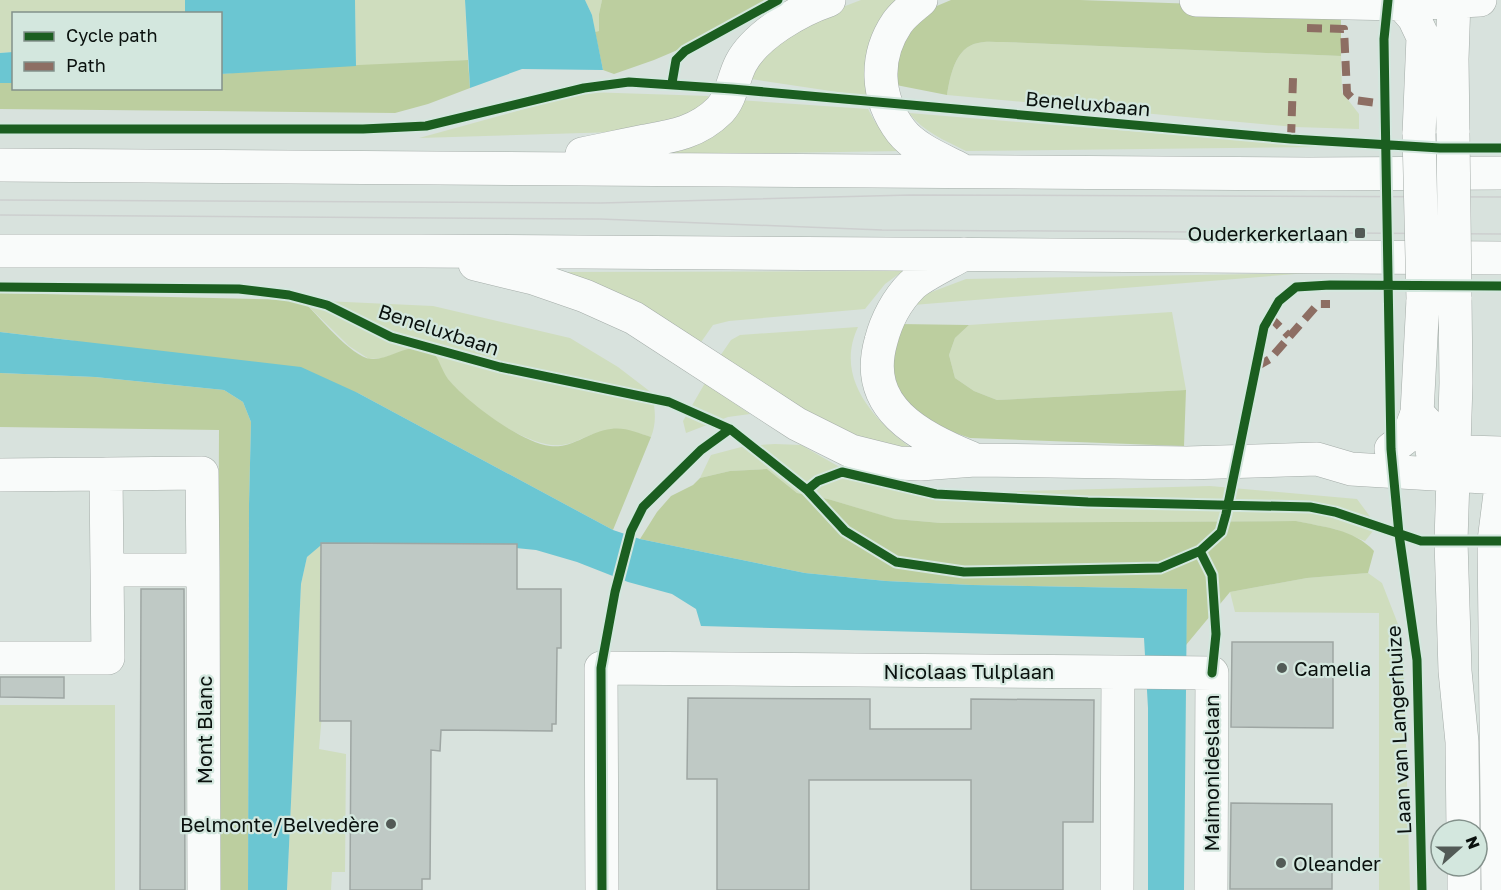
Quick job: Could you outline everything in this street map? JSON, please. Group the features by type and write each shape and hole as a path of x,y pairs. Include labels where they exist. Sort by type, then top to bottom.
{"main road":[{"path":"520,167 668,138 692,130 721,109 750,48 770,30 829,0"},
{"path":"921,0 898,22 884,48 880,74 885,103 902,132 927,151 964,171"},
{"path":"1196,0 1402,4 1463,1"},
{"path":"1423,37 1463,1"},
{"path":"1463,1 1452,59 1456,383 1451,541 1455,671 1462,742 1463,818"},
{"path":"1390,449 1409,435 1417,413 1423,299 1419,134 1423,37 1414,18 1402,4"},
{"path":"0,165 1309,174 1501,173"},
{"path":"0,251 421,251 1501,258"},
{"path":"421,251 533,278 585,296 624,314 797,424 851,451 899,463 920,464 975,460 1187,463 1317,459 1350,450 1390,449 1454,463 1501,478"},
{"path":"964,254 912,285 886,320 878,350 877,374 883,396 902,420 932,441 975,460"},
{"path":"1417,413 1454,463"},
{"path":"1317,459 1351,469 1454,463 1501,453"},
{"name":"Mont Blanc","path":"0,475 202,473 204,890"},
{"path":"0,658 108,658 106,474"},
{"path":"1498,890 1494,541 1501,486"},
{"path":"106,570 203,570"},
{"name":"Nicolaas Tulplaan","path":"602,890 602,668 1202,673"},
{"path":"1117,890 1129,672"},
{"name":"Maimonideslaan","path":"1202,673 1211,890"}],"green space":[{"path":"0,0 185,0 185,12 12,12 12,52 0,53"},
{"path":"355,0 465,0 468,60 356,66"},
{"path":"585,0 602,0 599,14 600,31 595,32 592,15"},
{"path":"602,0 769,0 687,46 614,74 603,70 595,32 599,31"},
{"path":"861,0 902,0 871,97 751,79 767,45 819,16"},
{"path":"951,0 1080,0 1341,9 1341,56 984,42 970,46 959,56 952,72 947,95 896,85 892,78 904,32 932,8"},
{"path":"981,42 1341,56 1342,92 1359,114 1359,129 1295,127 947,95 955,64 964,50"},
{"path":"468,60 470,88 428,104 395,113 0,109 0,83 12,83 12,90 222,90 222,74 293,68"},
{"path":"586,92 709,96 700,109 683,125 617,132 419,138"},
{"path":"738,100 868,109 875,122 902,151 654,155"},
{"path":"909,113 1325,147 966,151 928,130"},
{"path":"903,271 885,284 865,309 729,321 713,325 699,345 560,272"},
{"path":"1308,273 913,305 921,296 966,279"},
{"path":"0,293 302,300 344,343 363,356 378,359 418,347 432,351 448,379 468,399 495,420 538,443 550,446 566,445 603,430 616,429 651,437 613,530 358,393 69,340 0,332"},
{"path":"302,300 433,306 570,338 618,367 652,393 655,415 651,437 618,430 604,431 562,445 531,440 497,421 465,397 443,373 433,352 409,349 383,358 369,359 349,346"},
{"path":"1172,312 1186,390 997,400 974,391 955,378 949,355 955,338 969,325"},
{"path":"899,324 969,325 955,338 949,355 955,378 974,391 997,400 1186,390 1184,446 970,438 938,427 915,410 897,390 889,368"},
{"path":"858,327 852,346 851,363 854,380 872,411 911,448 899,449 818,424 718,359 731,340 740,335"},
{"path":"0,373 95,377 224,390 243,402 251,422 248,890 217,890 219,430 0,427"},
{"path":"705,383 750,414 728,417 686,433 683,421"},
{"path":"801,445 843,469 875,483 909,491 954,493 1210,486 1357,499 1377,526 1365,541 1335,529 1296,521 941,523 894,519 828,499 797,493 767,469 730,471 700,478 711,455 745,446"},
{"path":"767,469 797,493 828,499 895,519 941,523 1296,521 1348,533 1374,551 1368,573 1307,578 1230,592 1186,645 1187,589 886,581 805,573 640,539 657,512 671,496 693,485 700,478 730,471"},
{"path":"319,546 326,546 319,749 346,754 345,872 332,872 331,890 287,890 301,584 307,557"},
{"path":"1368,573 1382,583 1403,637 1410,890 1379,890 1379,613 1235,612 1230,592 1307,578"},
{"path":"0,705 115,705 115,890 0,890"}],"water":[{"path":"185,0 355,0 356,66 222,74 222,12 185,12"},
{"path":"465,0 585,0 592,15 603,70 522,69 470,88"},
{"path":"12,52 12,83 0,83 0,53"},
{"path":"0,332 301,367 358,393 613,530 640,539 805,573 886,581 1187,589 1184,890 1148,890 1148,708 1144,638 701,626 696,609 672,594 628,582 577,562 536,550 487,545 320,546 307,557 301,584 287,890 248,890 251,422 243,402 224,390 95,377 0,373"}],"building":[{"path":"321,543 517,544 517,589 561,589 561,648 557,648 556,724 552,724 552,731 441,730 440,751 431,750 430,879 422,879 422,890 350,890 351,721 320,721"},
{"path":"141,589 184,589 185,890 140,890"},
{"name":"Camelia","path":"1232,642 1333,642 1333,728 1231,727"},
{"path":"0,677 64,677 64,698 0,697"},
{"path":"688,698 870,699 870,729 971,729 971,699 1094,700 1093,822 1063,822 1063,890 971,890 971,780 809,780 809,890 717,890 717,779 687,779"},
{"name":"Oleander","path":"1231,803 1332,804 1332,889 1230,889"}],"tram line":[{"path":"0,200 601,203 910,195 1501,197"},
{"path":"0,215 600,219 882,230 1501,234"}],"marked path":[{"path":"1307,28 1344,29 1347,93 1354,100 1385,104"},
{"path":"1291,139 1293,78"},
{"path":"1256,367 1270,359 1318,304 1330,304"},
{"path":"1269,316 1289,336"}],"cycle path":[{"path":"672,83 676,60 685,51 778,0"},
{"name":"Laan van Langerhuize","path":"1388,0 1384,39 1391,449 1399,534 1417,660 1422,890"},
{"name":"Beneluxbaan","path":"0,129 363,129 426,126 584,88 629,82 732,89 1291,139 1440,148 1501,148"},
{"name":"Beneluxbaan","path":"0,287 239,289 289,295 327,305 391,337 500,367 669,402 730,429 807,490 845,531 896,562 964,572 1160,568 1200,551 1221,532 1264,327 1279,301 1296,287 1330,285 1501,286"},
{"path":"602,890 601,668 615,592 631,531 643,507 701,450 730,429"},
{"path":"807,490 818,481 842,472 936,494 1088,502 1310,507 1335,512 1421,541 1501,541"},
{"path":"1200,551 1212,575 1216,634 1212,673"}],"place":[{"name":"Ouderkerkerlaan","path":"1360,233"},
{"name":"Camelia","path":"1282,668"},
{"name":"Belmonte/Belvedère","path":"391,824"},
{"name":"Oleander","path":"1281,863"}]}
